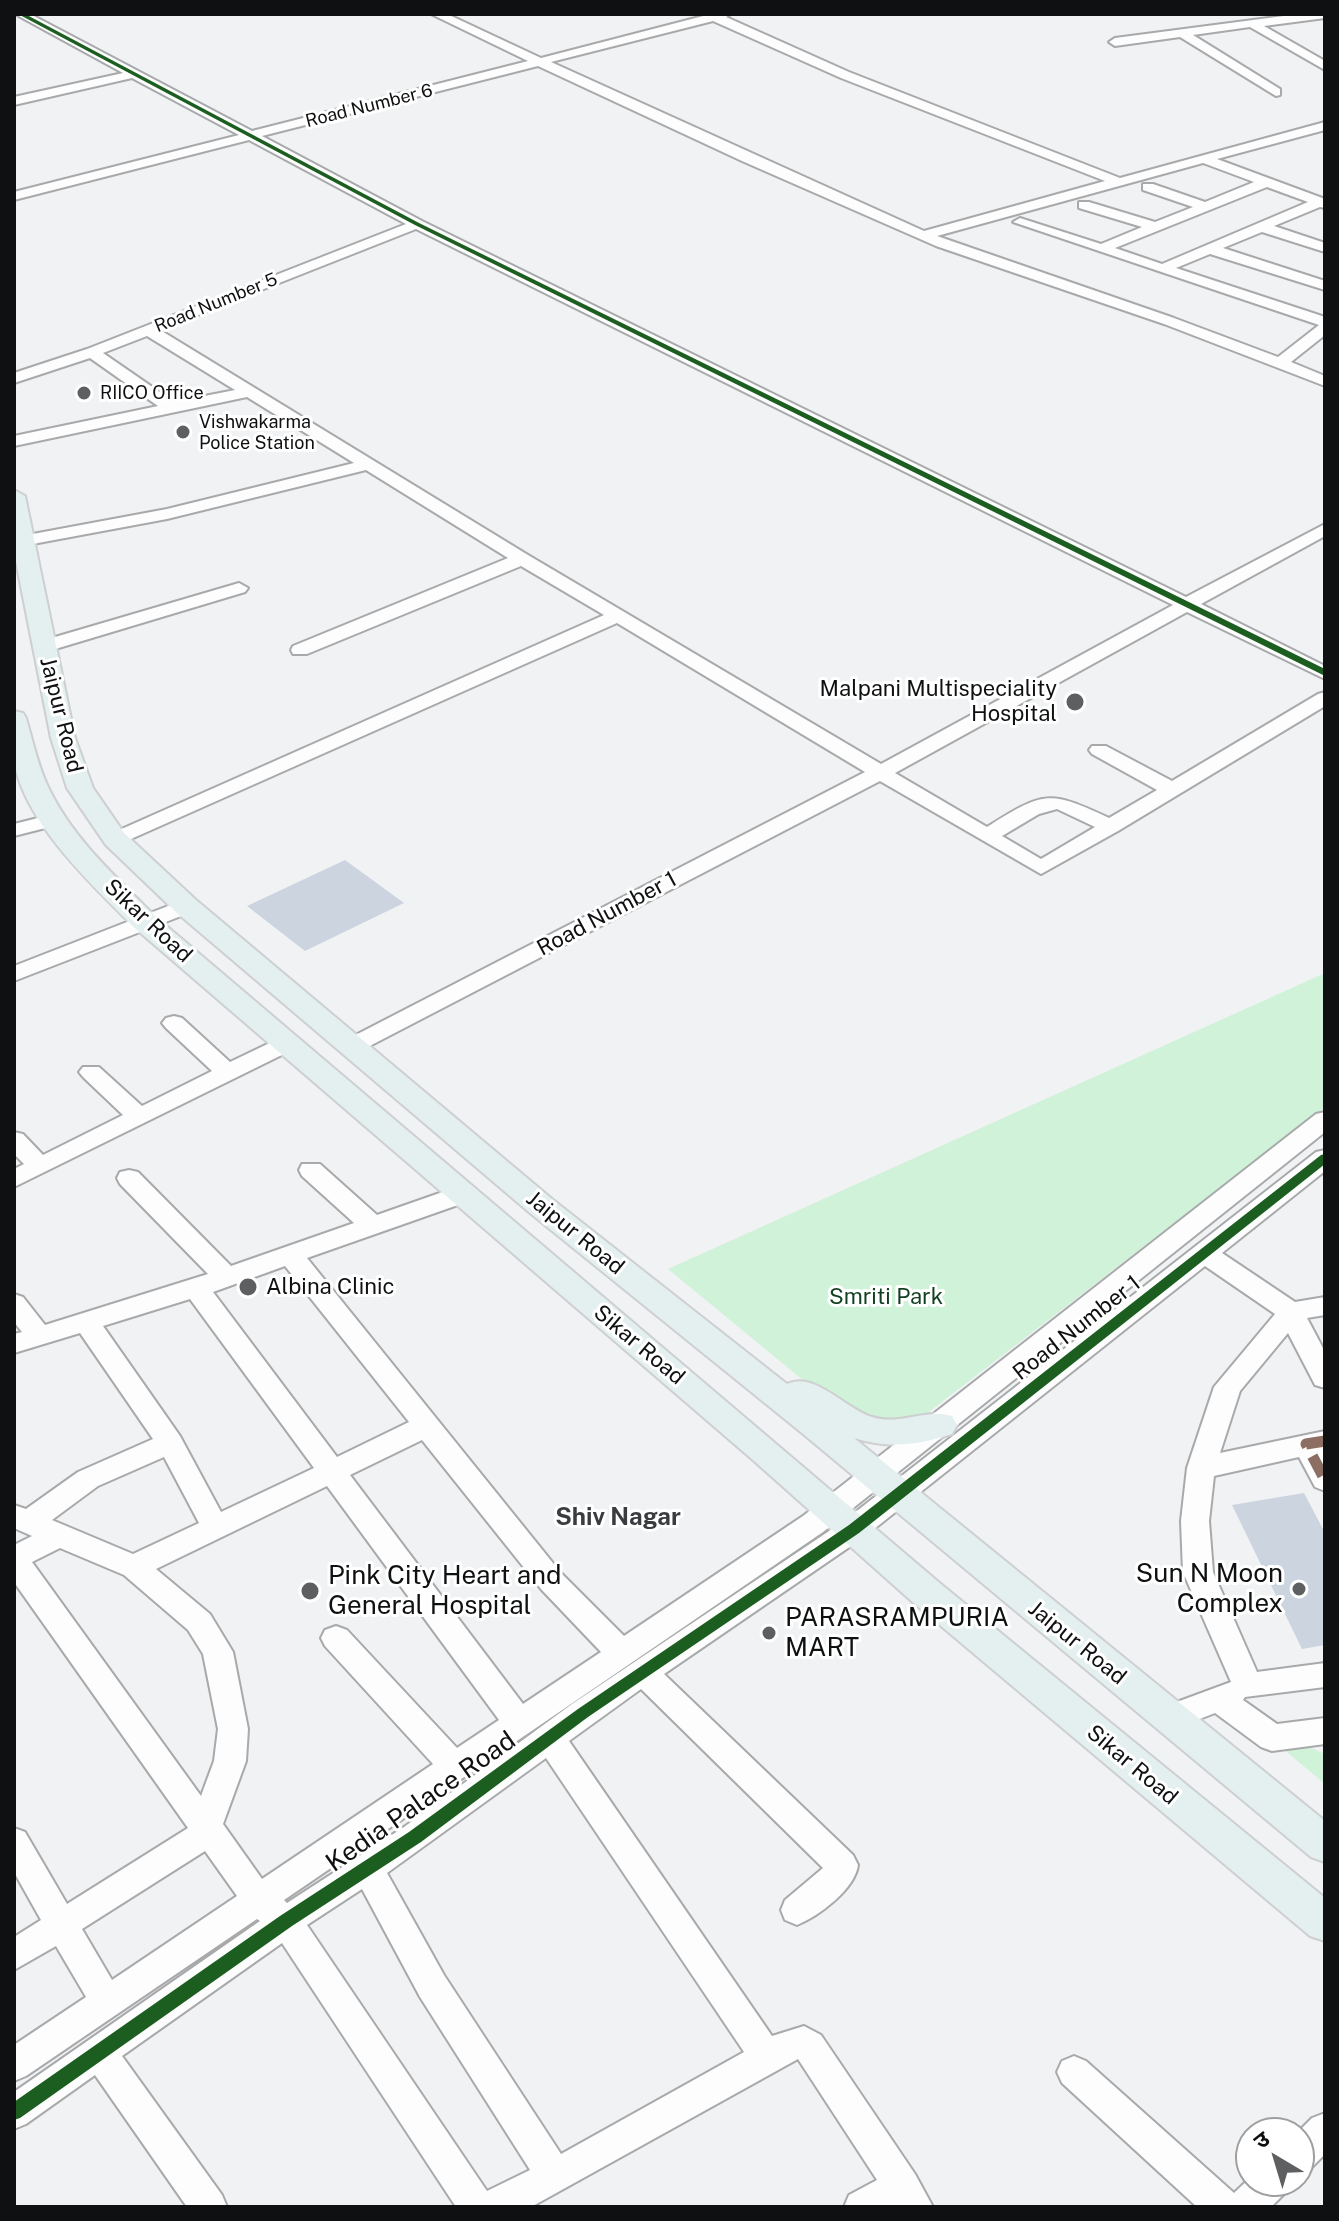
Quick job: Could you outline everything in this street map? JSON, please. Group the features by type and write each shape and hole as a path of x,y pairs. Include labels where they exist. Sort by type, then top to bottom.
{"main road":[{"name":"Jaipur Road","path":"14,496 63,738 80,788 115,839 186,906 541,1206 771,1390 1325,1845"},
{"name":"Sikar Road","path":"14,718 24,787 48,821 140,926 835,1518 1325,1923"},
{"path":"771,1390 795,1389 857,1427 879,1434 903,1435 940,1425"}],"street":[{"path":"21,14 417,224 1325,673"},
{"path":"437,14 785,176 941,243 1169,321 1325,381"},
{"path":"1115,42 1325,14"},
{"path":"720,16 845,75 1119,182"},
{"name":"Road Number 6","path":"14,196 720,16"},
{"path":"1253,24 1325,66"},
{"path":"1180,32 1276,92"},
{"path":"14,101 134,74"},
{"path":"924,235 1325,126"},
{"path":"1206,160 1323,203"},
{"path":"941,243 1224,167"},
{"path":"1101,249 1265,183"},
{"path":"1148,187 1206,207"},
{"path":"1162,269 1323,203"},
{"path":"1084,205 1155,227"},
{"path":"1020,222 1325,325"},
{"name":"Road Number 5","path":"14,378 92,352 417,224"},
{"path":"1262,227 1318,246"},
{"path":"1261,266 1318,246"},
{"path":"1210,249 1325,286"},
{"path":"1304,279 1325,265"},
{"path":"1280,363 1325,325"},
{"path":"149,330 522,559 1041,868 1325,698"},
{"path":"92,352 171,408"},
{"path":"14,441 251,391"},
{"path":"22,541 167,514 367,465"},
{"name":"Road Number 1","path":"352,1046 881,772 1325,529"},
{"path":"300,650 522,559"},
{"path":"45,646 239,588"},
{"path":"115,839 620,615"},
{"path":"1099,750 1173,790"},
{"path":"14,754 24,787"},
{"path":"988,836 1035,808 1052,803 1060,803 1111,827"},
{"path":"14,830 48,821"},
{"path":"14,974 186,906"},
{"path":"174,1023 228,1073"},
{"path":"14,1179 283,1046"},
{"path":"91,1072 140,1117"},
{"name":"Road Number 1","path":"887,1486 940,1425 1325,1120"},
{"path":"14,1140 40,1166"},
{"name":"Road Number 1","path":"835,1518 887,1486 1204,1253 1325,1158"},
{"path":"311,1170 373,1226"},
{"path":"129,1178 226,1277"},
{"path":"14,1303 26,1340 196,1288 458,1196"},
{"path":"1204,1253 1291,1312 1325,1378"},
{"path":"290,1255 551,1581 842,1865 841,1873 797,1910"},
{"path":"196,1288 520,1724"},
{"path":"1248,1686 1198,1572 1195,1521 1201,1468 1228,1387 1291,1312 1325,1306"},
{"path":"86,1321 170,1443 215,1527"},
{"path":"134,1567 426,1426"},
{"path":"20,1519 88,1479 170,1443"},
{"path":"1201,1468 1316,1443 1325,1480"},
{"name":"Kedia Palace Road","path":"14,2065 107,2003 273,1911 367,1867 415,1837 550,1738 632,1663 835,1518"},
{"path":"14,1955 208,1829 230,1761 233,1729 218,1652 199,1622 134,1567 20,1519"},
{"path":"58,1536 14,1559 208,1829 273,1911 477,2207"},
{"path":"336,1638 456,1768"},
{"name":"Kedia Palace Road","path":"14,2112 100,2053 273,1911 456,1768 520,1724 632,1663"},
{"path":"1169,1718 1248,1686 1325,1675"},
{"path":"1219,1699 1272,1738 1318,1737"},
{"path":"550,1738 767,2057"},
{"path":"14,1842 107,2003"},
{"path":"367,1867 418,1963 554,2176"},
{"path":"493,2207 790,2044 804,2042 908,2197 862,2207"},
{"path":"100,2053 209,2207"},
{"path":"1074,2072 1223,2207"}],"green space":[{"name":"Smriti Park","path":"1325,973 1325,1107 904,1431 838,1409 668,1269"},
{"path":"1300,1743 1325,1754 1325,1784 1282,1748"}],"building":[{"path":"345,860 404,903 305,951 247,906"},
{"name":"Sun N Moon Complex","path":"1304,1493 1325,1533 1325,1645 1302,1649 1232,1505"}],"marked path":[{"path":"1325,1441 1306,1444 1325,1480"}],"cycle path":[{"path":"21,14 417,224 1325,673"},
{"path":"14,2112 286,1921 415,1837 583,1713 854,1529 1325,1158"}],"place":[{"name":"RIICO Office","path":"84,393"},
{"name":"Vishwakarma Police Station","path":"183,432"},
{"name":"Malpani Multispeciality Hospital","path":"1075,702"},
{"name":"Albina Clinic","path":"248,1287"},
{"name":"Sun N Moon Complex","path":"1299,1589"},
{"name":"Pink City Heart and General Hospital","path":"310,1591"},
{"name":"PARASRAMPURIA MART","path":"769,1633"}],"district":[{"name":"Shiv Nagar","path":"618,1518"}]}
